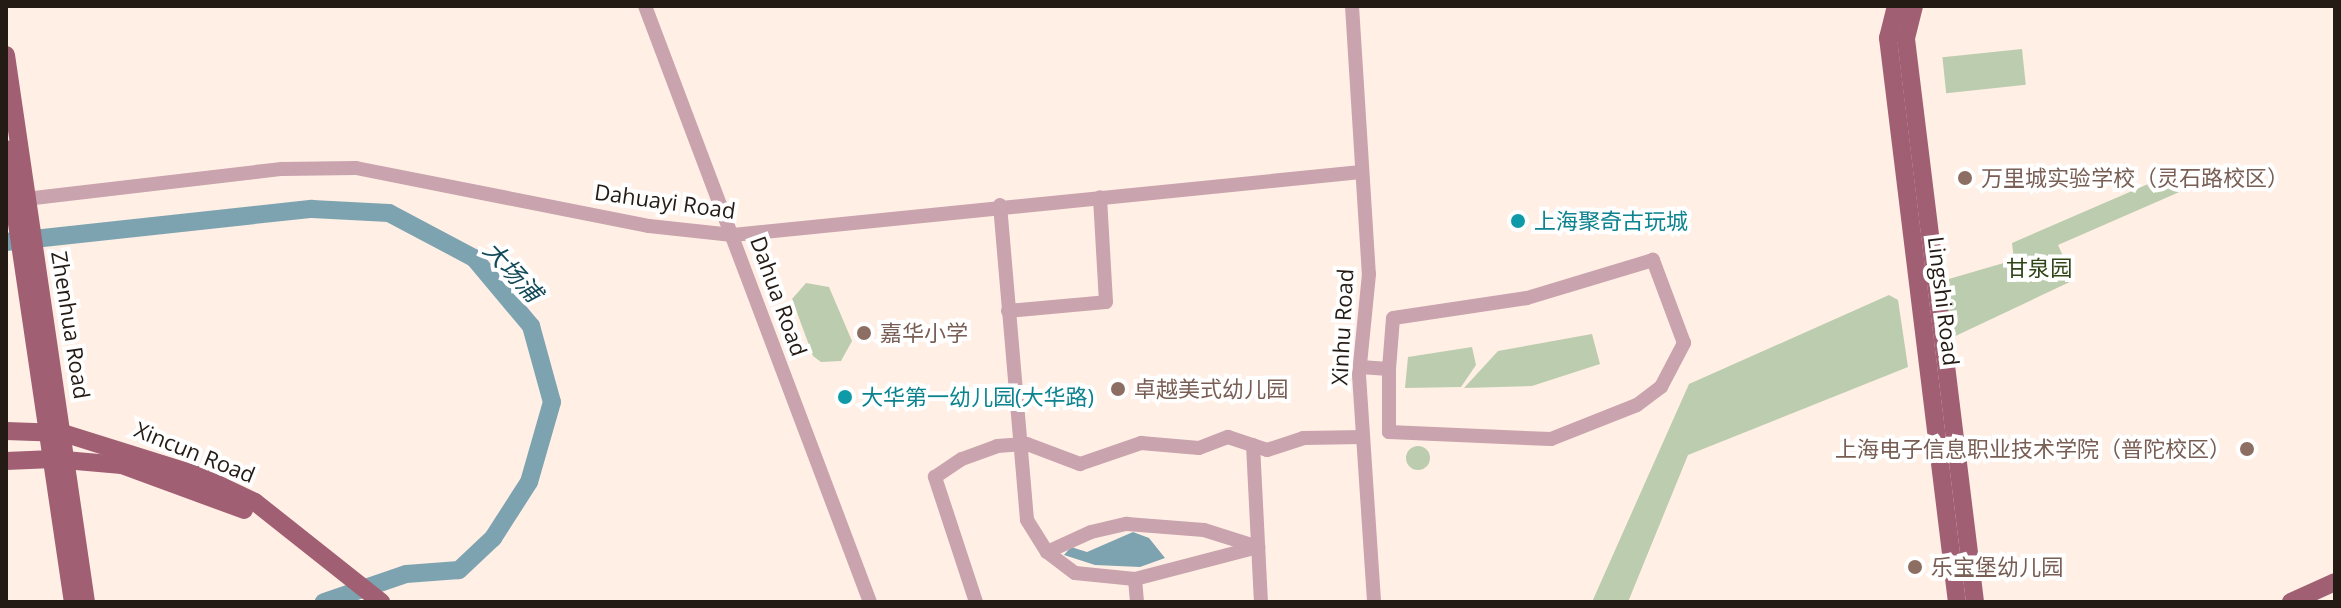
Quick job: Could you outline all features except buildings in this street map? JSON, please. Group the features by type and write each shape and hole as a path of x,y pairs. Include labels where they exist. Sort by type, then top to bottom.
{"main road":[{"name":"Lingshi Road","path":"1896,6 1888,38 1957,602"},
{"name":"Lingshi Road","path":"1914,6 1906,39 1975,602"},
{"name":"Zhenhua Road","path":"6,55 21,201 59,459 73,602"},
{"name":"Zhenhua Road","path":"6,149 21,201"},
{"name":"Xincun Road","path":"6,431 55,431 227,489 255,502 331,566 364,602"},
{"name":"Zhenhua Road","path":"59,459 86,602"},
{"name":"Xincun Road","path":"6,461 59,459 122,465 196,489 252,514 381,602"},
{"path":"2291,602 2335,582"}],"street":[{"name":"Dahua Road","path":"645,6 870,602"},
{"name":"Xinhu Road","path":"1352,6 1369,274 1360,367 1374,602"},
{"name":"Dahuayi Road","path":"21,201 282,169 356,168 649,226 733,235 1000,205 1361,172"},
{"path":"1008,311 1106,302 1100,197"},
{"path":"1000,205 1018,444 1027,520 1047,552 1075,573 1135,579 1258,547"},
{"path":"1653,260 1684,343 1661,387 1637,405 1551,439 1389,432 1389,369 1393,318 1527,298 1653,260"},
{"path":"1360,367 1389,369"},
{"path":"976,602 935,477 962,459 1018,444 1042,447 1080,464 1141,443 1190,449 1228,437 1267,450 1303,438 1363,437"},
{"path":"1253,445 1261,602"},
{"path":"1047,552 1127,524 1204,530 1258,547"},
{"path":"1135,579 1137,602"}],"green space":[{"path":"2022,49 2026,85 1946,93 1942,57"},
{"name":"甘泉园","path":"2176,172 2184,190 2058,245 2074,280 1949,339 1942,281 2014,260 2012,243"},
{"path":"806,283 829,287 852,341 841,361 821,362 813,356 792,299"},
{"path":"1889,295 1898,300 1908,367 1688,455 1628,602 1592,602 1689,384"},
{"path":"1592,334 1600,364 1532,386 1464,388 1498,351"},
{"path":"1472,347 1476,365 1461,387 1405,388 1408,357"},
{"path":"1418,446 1427,449 1430,458 1427,467 1418,470 1409,467 1406,458 1409,449"}],"water":[{"path":"1133,532 1149,538 1165,558 1140,567 1095,565 1064,555 1071,547 1087,552"}],"waterway":[{"name":"大场浦","path":"6,242 312,209 389,213 474,258 531,326 552,402 529,482 493,538 459,570 406,574 324,602"}],"place":[{"name":"万里城实验学校（灵石路校区）","path":"1965,178"},
{"name":"上海聚奇古玩城","path":"1518,221"},
{"name":"嘉华小学","path":"864,333"},
{"name":"卓越美式幼儿园","path":"1118,389"},
{"name":"大华第一幼儿园(大华路)","path":"845,397"},
{"name":"上海电子信息职业技术学院（普陀校区）","path":"2247,449"},
{"name":"乐宝堡幼儿园","path":"1915,567"}]}
